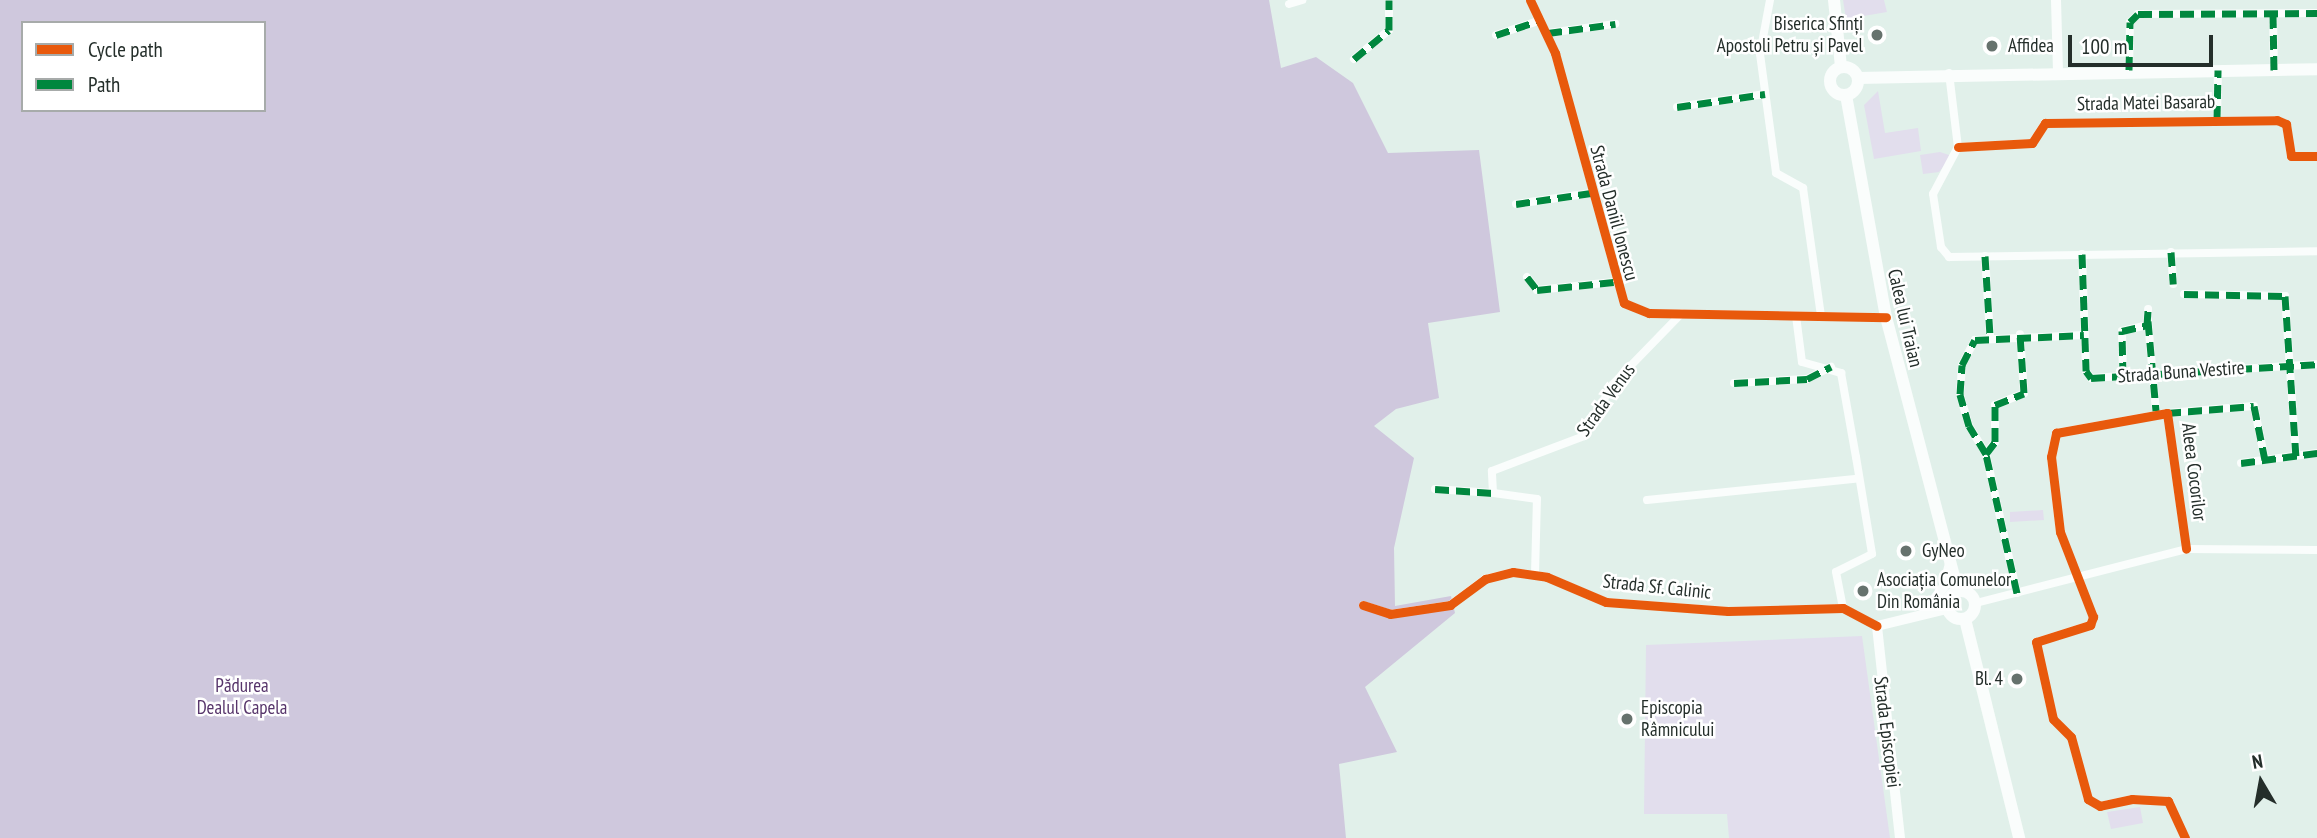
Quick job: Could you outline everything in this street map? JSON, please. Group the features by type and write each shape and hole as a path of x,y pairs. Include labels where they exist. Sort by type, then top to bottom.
{"main road":[{"name":"Calea lui Traian","path":"1834,0 1841,67 1830,83 1846,95 1886,317 1958,591"},
{"path":"1841,67 1858,78 1846,95"},
{"name":"Strada Matei Basarab","path":"1858,78 1948,72 2317,69"},
{"path":"1965,619 1976,603 1958,591 1947,609 1965,619 2019,838"}],"street":[{"path":"1289,4 1302,0"},
{"path":"1354,59 1390,30 1389,0"},
{"name":"Strada Daniil Ionescu","path":"1530,0 1548,33 1614,282 1632,308 1682,313 1886,317"},
{"path":"1770,0 1759,41 1776,173 1803,188 1821,316"},
{"path":"2056,0 2058,70"},
{"path":"2129,70 2130,22 2138,14 2317,13"},
{"path":"2273,14 2274,70"},
{"path":"1496,35 1541,20"},
{"path":"1548,33 1615,24"},
{"path":"2217,120 2218,70"},
{"path":"1948,72 1958,147 1933,194 1941,247 1948,257 2317,251"},
{"path":"1677,107 1765,94"},
{"name":"Strada Matei Basarab","path":"1958,147 2032,143 2045,123 2283,121 2291,156 2317,156"},
{"path":"1516,204 1591,193"},
{"path":"2171,252 2173,284"},
{"path":"2017,593 1986,454 1969,426 1959,386 1970,342 1990,336 2020,334 2084,335 2082,254"},
{"path":"1985,256 1990,336"},
{"path":"1527,277 1529,286 1542,290 1614,282"},
{"path":"2184,294 2282,293 2296,456"},
{"name":"Aleea Cocorilor","path":"2148,310 2156,411"},
{"name":"Strada Venus","path":"1493,493 1495,467 1584,436 1612,385 1682,313"},
{"path":"1796,316 1802,362 1831,367 1841,373 1856,457 1855,479 1872,554 1836,572 1843,608"},
{"path":"2123,376 2122,331 2148,321"},
{"path":"1986,454 1995,442 1995,405 2024,393 2020,334"},
{"name":"Strada Buna Vestire","path":"2084,335 2088,376 2317,364"},
{"path":"1734,383 1807,379 1831,367"},
{"name":"Aleea Cocorilor","path":"2081,575 2060,532 2053,439 2066,428 2156,411 2167,413 2254,406 2265,460"},
{"name":"Aleea Cocorilor","path":"2167,413 2186,549"},
{"path":"2241,463 2317,453"},
{"path":"1647,500 1855,479"},
{"path":"1436,489 1536,499 1535,574"},
{"path":"1976,603 2186,549 2317,550"},
{"path":"1922,614 1944,586 1950,564"},
{"name":"Strada Sf. Calinic","path":"1363,605 1390,614 1450,605 1492,575 1535,574 1606,602 1728,611 1843,608 1877,626"},
{"path":"2081,575 2092,622 2040,639 2035,649 2055,723 2071,737 2088,799 2100,806 2132,799 2168,802 2185,838"},
{"path":"1877,626 1947,609"},
{"name":"Strada Episcopiei","path":"1877,626 1900,838"}],"shaded area":[{"path":"1843,0 1884,0 1887,12 1846,19"},
{"path":"1878,91 1885,133 1918,128 1921,151 1874,159 1864,105"},
{"path":"1940,152 1952,156 1939,172 1923,174 1920,155"},
{"path":"2043,510 2044,520 2010,522 2010,512"},
{"path":"1862,636 1890,838 1729,838 1727,814 1644,814 1646,645"},
{"path":"2140,807 2143,823 2111,829 2107,812"}],"green space":[{"name":"Pădurea Dealul Capela","path":"0,0 1269,0 1281,68 1316,57 1353,83 1388,153 1479,150 1500,312 1428,323 1439,398 1396,409 1374,426 1414,458 1394,548 1395,606 1451,596 1455,613 1365,687 1397,752 1339,764 1346,838 0,838"}],"marked path":[{"path":"1354,59 1389,30 1389,0"},
{"path":"2129,70 2130,22 2138,14 2317,13"},
{"path":"2273,14 2274,70"},
{"path":"1496,35 1541,20"},
{"path":"1548,33 1615,24"},
{"path":"2217,119 2218,70"},
{"path":"1677,107 1765,94"},
{"path":"1516,204 1591,193"},
{"path":"2171,252 2173,284"},
{"path":"2082,254 2086,371 2091,378 2317,364"},
{"path":"1985,256 1990,336"},
{"path":"1527,277 1537,290 1614,282"},
{"path":"2184,294 2285,296 2296,456"},
{"path":"2123,376 2122,331 2147,325 2148,309"},
{"path":"2148,321 2156,411"},
{"path":"1986,454 1995,442 1995,405 2024,393 2020,334"},
{"path":"2017,593 1986,454 1969,426 1960,394 1962,365 1975,340 2084,335"},
{"path":"1734,383 1807,379 1831,367"},
{"path":"2167,413 2254,406 2265,460"},
{"path":"2241,463 2317,453"},
{"path":"1435,489 1493,493"}],"cycle path":[{"path":"1530,0 1555,53 1624,303 1649,313 1886,317"},
{"path":"1958,147 2032,143 2045,123 2277,120 2286,124 2291,156 2317,156"},
{"path":"2185,838 2168,801 2132,799 2100,806 2088,799 2071,737 2053,719 2036,642 2090,625 2093,617 2060,532 2051,457 2056,433 2167,413 2186,549"},
{"path":"1363,605 1390,614 1450,605 1485,579 1513,572 1547,577 1606,602 1728,611 1843,608 1877,626"}],"place":[{"name":"Biserica Sfinți Apostoli Petru și Pavel","path":"1877,35"},
{"name":"Affidea","path":"1992,46"},
{"name":"GyNeo","path":"1906,551"},
{"name":"Asociația Comunelor Din România","path":"1863,591"},
{"name":"Bl. 4","path":"2017,679"},
{"name":"Episcopia Râmnicului","path":"1627,719"}]}
